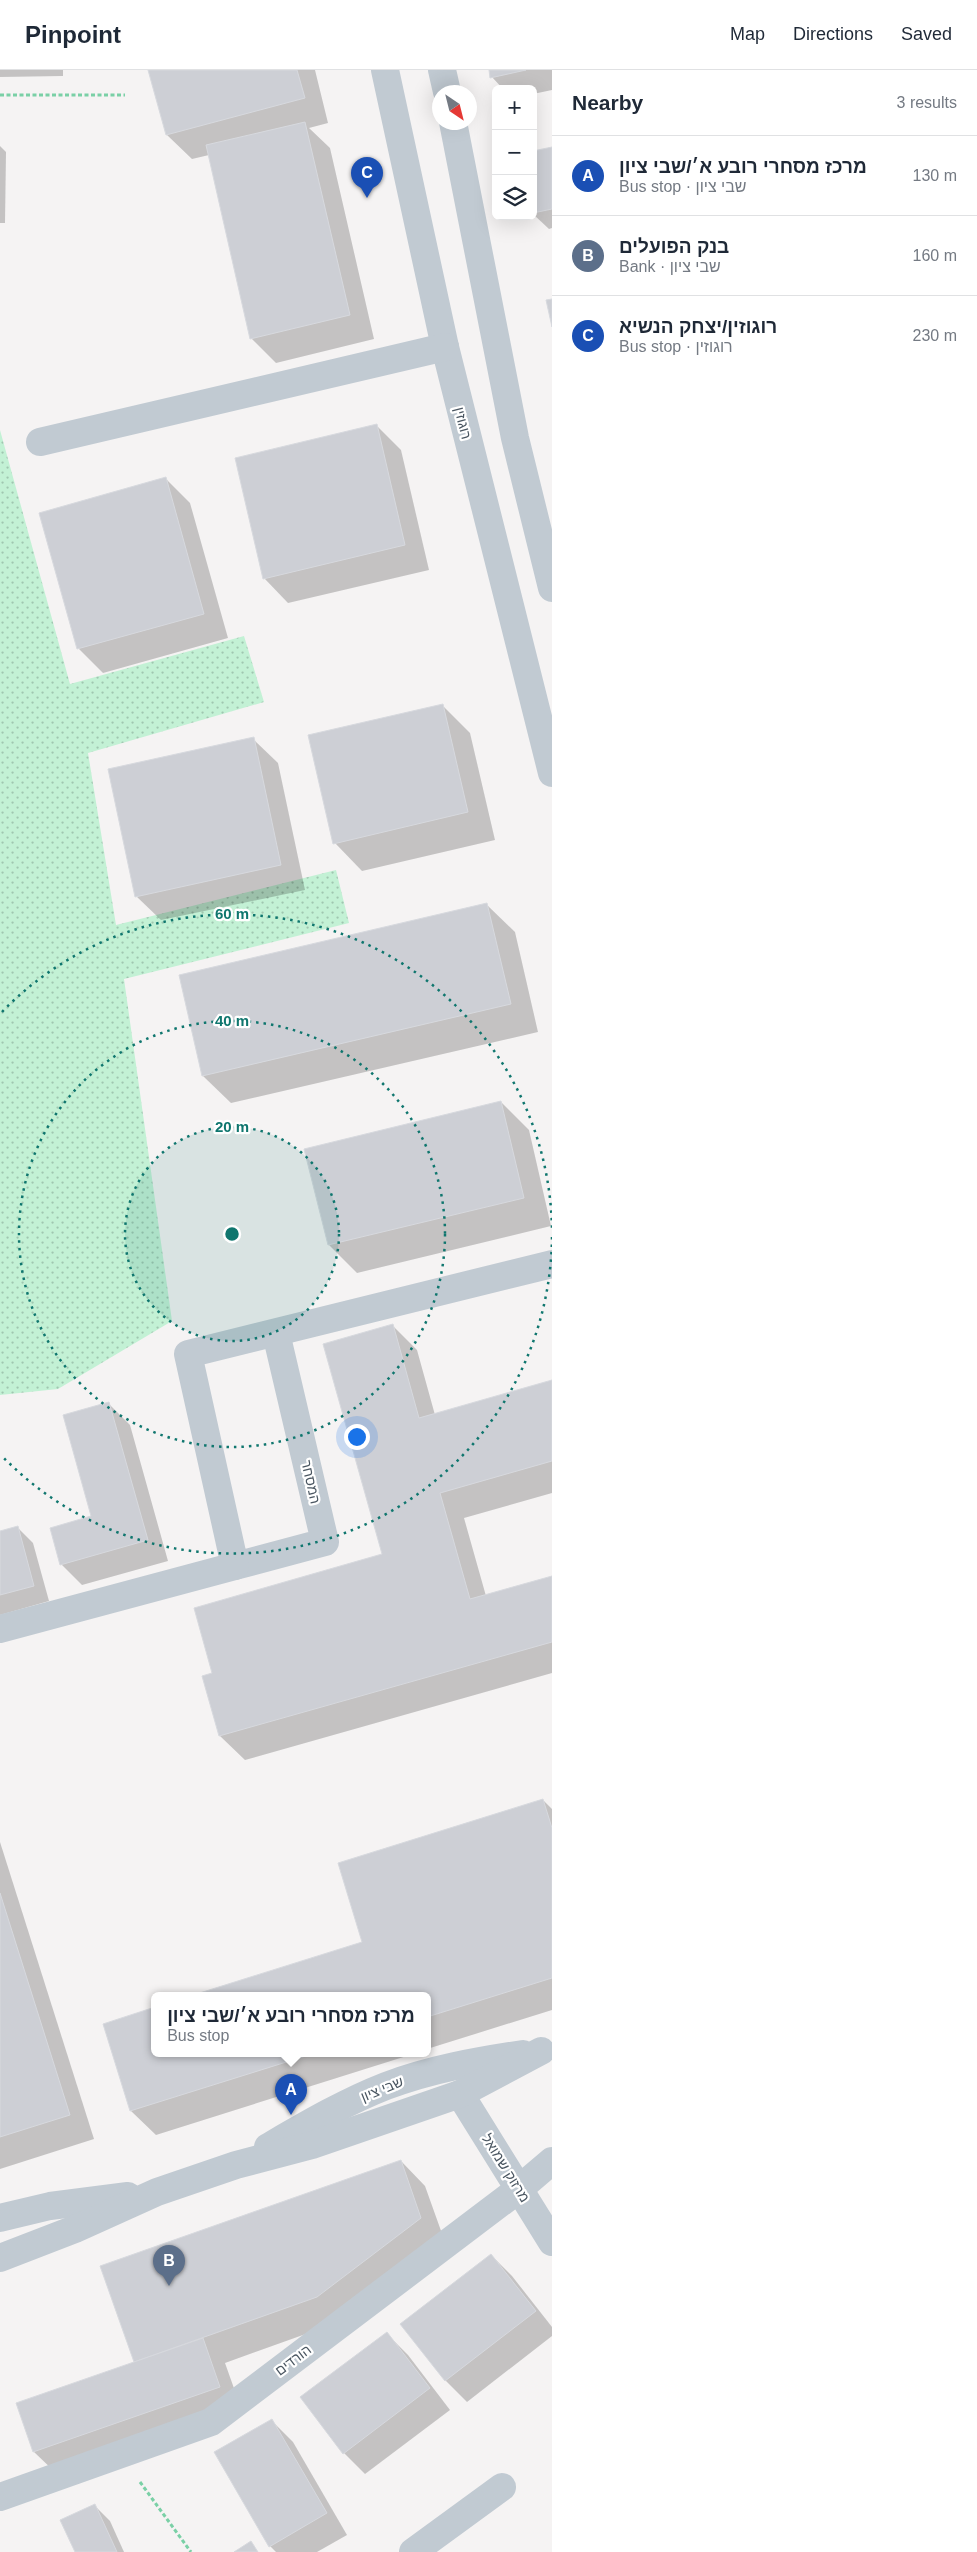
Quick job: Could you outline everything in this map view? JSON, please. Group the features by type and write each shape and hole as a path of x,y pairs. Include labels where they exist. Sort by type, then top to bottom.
{"street":[{"name":"רוגוזין","path":"384,70 445,347 552,774"},
{"path":"442,70 445,85"},
{"path":"455,130 516,438 552,588"},
{"path":"40,442 445,347"},
{"path":"235,1566 188,1354 552,1264"},
{"name":"המסחר","path":"0,1629 325,1542 276,1332"},
{"name":"שבי ציון","path":"0,2258 75,2229 157,2192 236,2165 312,2145 460,2094 546,2049"},
{"name":"שבי ציון","path":"236,2165 330,2112 386,2086 464,2063 546,2049"},
{"name":"מרזוק שמואל","path":"460,2094 552,2242"},
{"name":"הורדים","path":"0,2497 211,2422 552,2162"},
{"name":"שבי ציון","path":"0,2218 50,2206 157,2192"},
{"path":"413,2552 502,2487"}],"path":[{"path":"0,95 125,95"},
{"path":"143,2486 191,2552"}],"green space":[{"path":"0,430 70,684 244,636 264,702 88,753 116,925 336,870 349,923 124,979 172,1321 58,1389 0,1395"}],"building":[{"path":"148,70 297,70 305,98 166,135"},
{"path":"489,70 526,70 490,78"},
{"path":"305,122 350,315 250,339 206,145"},
{"path":"552,147 552,209 537,212 537,175 537,150"},
{"path":"552,299 552,327 546,300"},
{"path":"377,424 405,545 263,579 235,458"},
{"path":"166,477 204,614 77,649 39,513"},
{"path":"443,704 468,812 333,844 308,735"},
{"path":"254,737 281,865 135,897 108,769"},
{"path":"487,903 511,1004 202,1076 179,975"},
{"path":"501,1101 524,1198 328,1245 304,1149"},
{"path":"393,1324 419,1418 552,1380 552,1461 440,1493 470,1599 552,1576 552,1642 219,1736 202,1676 212,1673 194,1608 382,1554 323,1344"},
{"path":"109,1402 148,1540 60,1565 50,1528 91,1516 63,1415"},
{"path":"18,1526 34,1586 0,1595 0,1531"},
{"path":"543,1799 552,1828 552,1978 431,2016 431,1992 203,1992 362,1942 338,1863"},
{"path":"0,1893 70,2115 0,2137"},
{"path":"151,2008 151,2057 302,2057 130,2111 103,2024"},
{"path":"401,2160 421,2218 317,2297 134,2362 100,2266"},
{"path":"491,2254 536,2311 445,2381 400,2324"},
{"path":"387,2332 430,2388 343,2454 300,2397"},
{"path":"203,2338 220,2387 33,2452 16,2403"},
{"path":"272,2419 327,2513 269,2547 214,2452"},
{"path":"95,2504 117,2552 75,2552 60,2520"},
{"path":"251,2541 258,2552 234,2552"}],"place":[{"name":"רוגוזין/יצחק הנשיא","path":"367,198"},
{"name":"מרכז מסחרי רובע א׳/שבי ציון","path":"291,2115"},
{"name":"בנק הפועלים","path":"169,2286"}]}
